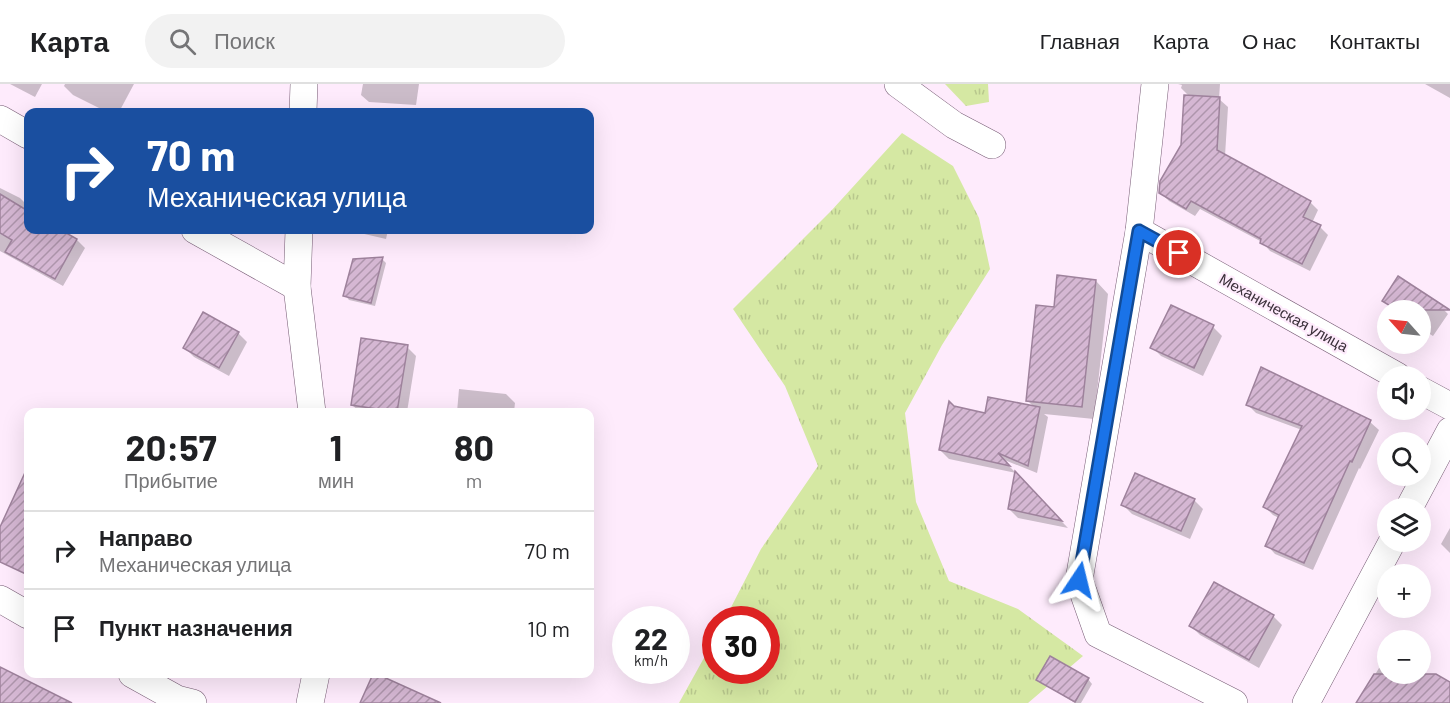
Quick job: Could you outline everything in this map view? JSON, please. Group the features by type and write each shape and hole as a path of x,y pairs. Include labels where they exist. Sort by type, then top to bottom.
{"street":[{"path":"303,108 304,84"},
{"path":"898,84 954,126 992,145"},
{"path":"1155,84 1139,231 1079,580 1098,634 1234,703"},
{"path":"0,119 24,133"},
{"name":"Механическая улица","path":"1139,231 1379,366"},
{"path":"202,234 297,287"},
{"path":"299,234 297,287 312,408"},
{"path":"1431,396 1450,406"},
{"path":"1414,498 1450,431"},
{"path":"1306,703 1387,552"},
{"path":"0,599 24,613"},
{"path":"139,678 177,699 193,703"},
{"path":"310,703 315,678"}],"green space":[{"path":"945,84 988,84 989,102 966,106"},
{"path":"902,133 953,166 979,218 990,269 942,345 905,413 916,502 949,581 1018,609 1083,656 1028,703 679,703 702,661 702,684 780,684 780,606 732,606 761,549 818,466 785,386 733,309 831,211"}],"building":[{"path":"1184,95 1220,97 1217,150 1311,201 1303,217 1321,225 1302,264 1260,243 1261,239 1191,201 1186,209 1159,193 1160,181 1181,145"},
{"path":"0,194 24,209 24,234 68,234 77,239 55,279 5,252 12,240 0,233"},
{"path":"383,257 371,303 343,296 353,259"},
{"path":"1057,275 1096,280 1082,407 1026,401 1036,305 1054,307"},
{"path":"1398,276 1450,310 1431,310 1431,300 1383,300"},
{"path":"1171,305 1214,325 1194,368 1150,348"},
{"path":"203,312 239,332 219,368 183,348"},
{"path":"361,338 408,345 398,408 351,405"},
{"path":"1261,367 1371,420 1304,563 1265,546 1279,515 1263,507 1302,426 1246,405"},
{"path":"988,397 1040,407 1028,466 998,453 1010,466 939,450 949,401 954,406 985,413"},
{"path":"1015,471 1062,521 1008,509"},
{"path":"1135,473 1195,499 1181,531 1121,505"},
{"path":"24,475 24,573 0,562 0,527"},
{"path":"1214,582 1274,615 1249,660 1189,626"},
{"path":"1050,656 1089,678 1075,702 1036,680"},
{"path":"0,667 72,703 0,703"},
{"path":"1374,674 1377,674 1377,684 1431,684 1431,674 1436,674 1450,682 1450,703 1356,703"},
{"path":"371,678 386,678 441,703 360,703"}],"route":[{"path":"1079,580 1139,231 1179,253"}]}
